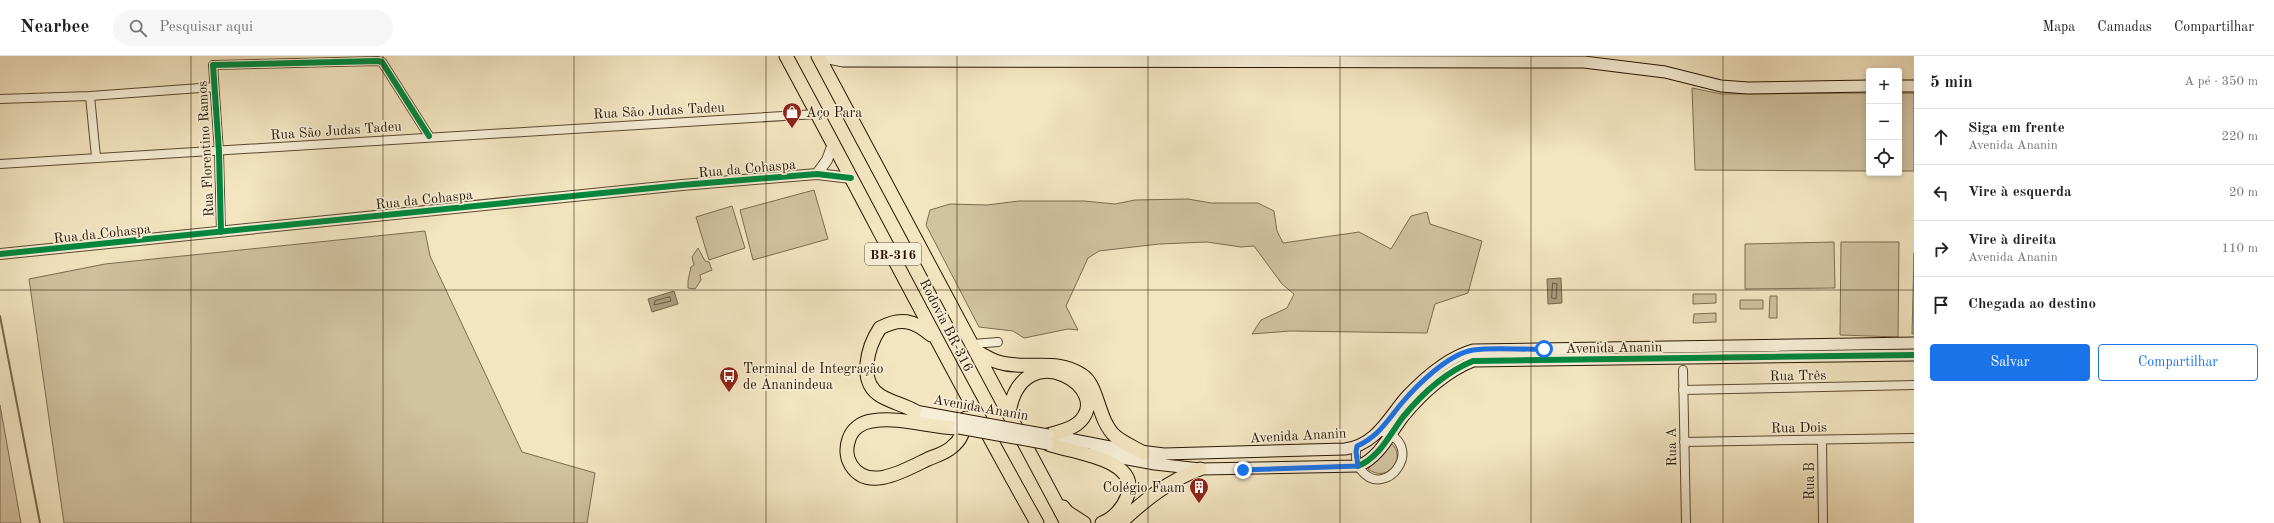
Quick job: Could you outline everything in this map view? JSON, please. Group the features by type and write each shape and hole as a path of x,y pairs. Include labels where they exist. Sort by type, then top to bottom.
{"highway":[{"name":"Rodovia BR-316","path":"786,56 898,265 934,338 1037,523"},
{"name":"BR-316","path":"819,56 830,77"},
{"name":"Rodovia BR-316","path":"830,77 975,347 1067,523"},
{"path":"915,411 880,395 873,389 868,376 869,348 880,328 900,320 911,321 934,338"},
{"path":"975,347 998,362 1052,364 1064,366 1084,376 1091,384 1099,410 1106,425 1115,436 1144,453"},
{"path":"1009,413 1016,388 1031,375 1039,372 1054,373 1063,374 1076,380 1084,392 1085,414 1077,424 1048,440"},
{"path":"959,423 941,428 893,420 870,421 855,428 850,435 847,445 848,457 852,466 859,473 876,478 901,472 952,448 960,438 966,424 966,396"},
{"path":"1048,440 1108,462 1123,472 1127,478 1129,487 1126,500 1117,513 1102,523"},
{"path":"1120,523 1158,490 1179,477 1200,469"},
{"path":"1049,490 1067,512 1084,523"}],"main road":[{"path":"819,56 843,61 1584,62 1658,71 1721,86 1748,88 1866,86"},
{"path":"830,77 836,66 843,61"},
{"path":"1902,86 1914,86"},
{"name":"Avenida Ananin","path":"1048,440 1144,453 1258,452 1345,449 1357,446 1372,439 1408,396 1427,378 1451,360 1473,350 1914,343"},
{"name":"Avenida Ananin","path":"915,411 959,423 1048,440 1155,464 1200,469 1358,466 1371,459 1405,416 1439,382 1455,370 1472,362 1914,355"}],"street":[{"name":"Rua Florentino Ramos","path":"221,232 219,152 213,65 382,62 429,136"},
{"path":"0,99 90,96 214,87"},
{"path":"90,96 96,158"},
{"name":"Rua São Judas Tadeu","path":"0,164 219,152 429,136 817,114"},
{"name":"Rua da Cohaspa","path":"817,174 827,160 833,144"},
{"name":"Rua da Cohaspa","path":"0,254 103,245 682,185 817,174 851,178"},
{"path":"975,347 998,342"},
{"name":"Rua A","path":"1682,370 1686,523"},
{"name":"Rua Três","path":"1683,390 1914,385"},
{"path":"1357,446 1356,452 1358,466 1367,476 1380,479 1392,474 1397,470 1402,453 1401,446 1391,435 1380,431"},
{"name":"Rua Dois","path":"1684,442 1914,438"},
{"name":"Rua B","path":"1822,440 1823,523"}],"shaded area":[{"path":"1692,88 1722,94 1866,93 1866,171 1695,170"},
{"path":"1902,93 1914,93 1914,171 1902,171"},
{"path":"814,190 828,239 753,260 740,210"},
{"path":"1188,199 1211,203 1258,203 1274,211 1277,231 1283,243 1359,232 1391,249 1411,216 1427,212 1430,224 1482,241 1468,293 1435,304 1427,333 1290,331 1252,334 1261,320 1287,308 1294,294 1282,284 1254,246 1241,247 1207,242 1159,244 1099,251 1088,258 1066,306 1078,330 1068,329 1024,338 1013,331 979,327 926,225 930,210 950,204 987,205 1019,201 1084,201 1115,204 1135,200"},
{"path":"732,206 745,248 709,260 696,217"},
{"path":"425,231 430,256 522,452 595,473 587,523 64,523 29,279 105,264"},
{"path":"1834,242 1835,288 1745,289 1745,244"},
{"path":"1841,242 1899,242 1898,337 1840,335"},
{"path":"698,248 705,261 709,262 712,270 700,275 701,280 695,289 688,288 691,267 694,265 692,257"},
{"path":"1914,253 1914,334 1912,334"},
{"path":"1693,294 1716,294 1716,303 1693,304"},
{"path":"1770,296 1777,296 1777,318 1769,318"},
{"path":"1740,300 1763,300 1763,309 1740,309"},
{"path":"1716,313 1716,322 1693,323 1694,314"},
{"path":"0,405 21,523 0,523"},
{"path":"1390,442 1395,448 1397,455 1396,462 1393,467 1382,473 1375,473 1368,469"}],"water":[{"path":"1561,278 1562,303 1548,304 1547,279"},
{"path":"674,291 678,304 652,312 648,299"}],"waterway":[{"path":"0,316 40,523"}],"cycle path":[{"path":"221,232 219,152 213,65 382,62 429,136"},
{"path":"0,254 682,185 817,174 851,178"},
{"path":"1358,466 1378,451 1403,417 1426,393 1453,371 1473,361 1914,355"}],"place":[{"name":"Aço Para","path":"792,129"},
{"name":"Terminal de Integração de Ananindeua","path":"729,393"},
{"name":"Colégio Faam","path":"1199,504"}],"route":[{"path":"1243,470 1358,466 1356,460 1357,446 1372,439 1408,396 1427,378 1451,360 1465,352 1473,350 1544,349"}]}
